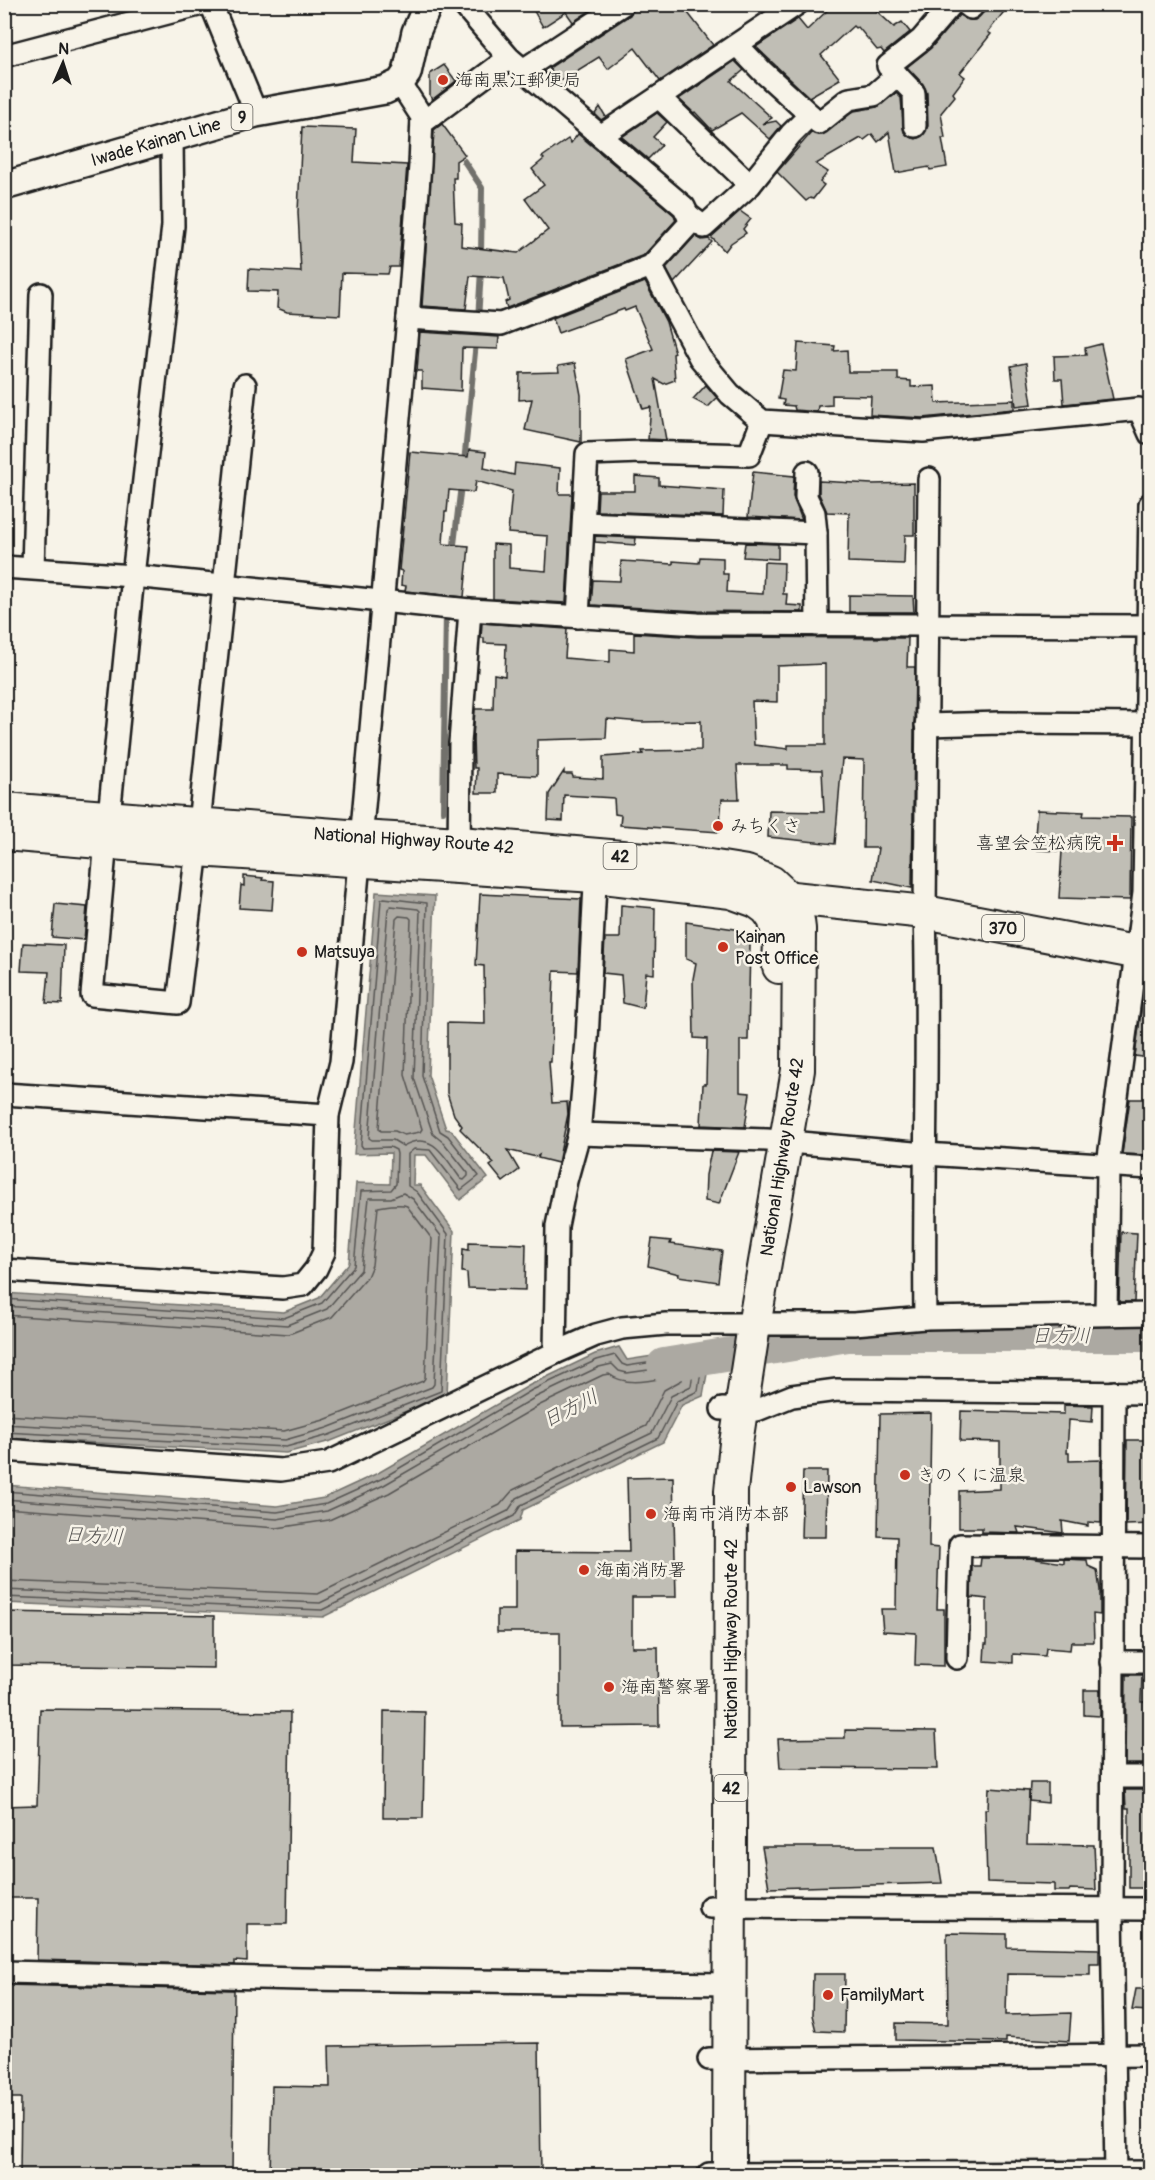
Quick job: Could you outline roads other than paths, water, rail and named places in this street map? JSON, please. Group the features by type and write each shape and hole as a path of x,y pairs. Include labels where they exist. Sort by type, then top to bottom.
{"highway":[{"name":"National Highway Route 42","path":"4,809 108,829 596,865 733,881 748,898 763,905 774,919 779,933 777,1142"},
{"name":"National Highway Route 42","path":"4,834 108,829"},
{"name":"370","path":"733,881 773,875 809,886 836,899 856,904"},
{"name":"370","path":"733,881 788,898 925,912 1143,955"},
{"name":"National Highway Route 42","path":"719,2175 720,1907 712,1487 733,1405 777,1142 798,1070 798,921 788,898"},
{"name":"370","path":"799,956 802,934 809,914 824,906 856,904"}],"main road":[{"path":"400,83 408,73 416,32 428,4"},
{"name":"Iwade Kainan Line","path":"4,186 255,113 385,90 400,83"}],"street":[{"path":"4,56 202,4"},
{"path":"211,4 255,113"},
{"path":"408,318 501,324 651,266 691,222 684,207 516,64 463,4"},
{"path":"422,123 516,64 623,4"},
{"path":"602,135 797,4"},
{"path":"737,45 819,123 849,99 874,96 892,70 952,4"},
{"path":"966,4 971,8 974,4"},
{"path":"892,70 914,93 915,126"},
{"path":"4,1270 283,1287 303,1285 316,1269 324,1252 328,1115 341,1062 408,318 422,123 422,117 400,83"},
{"path":"659,96 750,185"},
{"path":"688,215 704,227 750,185 791,134 810,115"},
{"path":"172,138 173,226 133,576 92,994 178,1003 198,837 245,385"},
{"path":"651,266 700,358 730,394 762,421 923,431 1145,406 1150,434"},
{"path":"33,568 41,294"},
{"path":"578,617 587,454 641,452 749,455 762,421"},
{"path":"807,472 806,497 814,513 816,533 817,625"},
{"path":"925,1318 927,976 925,912 929,479"},
{"path":"1106,1314 1108,1165 1143,955 1150,626 1150,504"},
{"path":"584,523 816,533"},
{"path":"4,567 133,576 470,610 698,624 1150,626"},
{"path":"459,855 460,743 470,610"},
{"path":"926,725 1148,724"},
{"path":"555,1353 557,1226 579,1134 587,1040 596,865"},
{"path":"4,1094 328,1115"},
{"path":"579,1134 777,1142 1150,1168"},
{"path":"4,1450 281,1470 328,1463 555,1353 596,1335 622,1328 666,1324 745,1328 925,1318 1150,1314"},
{"path":"733,1405 757,1410 792,1396 837,1390 1150,1393"},
{"path":"1114,1392 1112,1909 1116,2174"},
{"path":"957,1658 960,1545 1150,1547"},
{"path":"1112,1662 1150,1662"},
{"path":"1113,1777 1150,1777"},
{"path":"720,1907 1150,1909"},
{"path":"4,1972 301,1979 719,1984"},
{"path":"719,2059 1150,2055"},
{"path":"719,2175 1150,2172"}],"water":[{"path":"376,892 435,896 428,1075 446,1129 451,1130 488,1178 460,1200 426,1155 414,1155 413,1185 420,1185 454,1231 447,1395 331,1441 286,1453 5,1438 4,1293 284,1312 319,1298 349,1263 356,1183 390,1184 391,1153 354,1154"},
{"path":"619,1347 627,1360 712,1347 703,1396 682,1405 663,1442 523,1510 520,1520 323,1617 5,1603 5,1485 277,1506 324,1498 378,1473 530,1385 595,1354"}],"waterway":[{"path":"464,161 482,188 481,254"},
{"path":"478,320 481,270"},
{"path":"464,463 476,342"},
{"path":"453,553 461,485"},
{"path":"443,811 446,611"},
{"name":"日方川","path":"664,1365 848,1335 1150,1335"}],"place":[{"name":"海南黒江郵便局","path":"443,80"},
{"name":"みちくさ","path":"718,826"},
{"name":"喜望会笠松病院","path":"1115,843"},
{"name":"Kainan Post Office","path":"723,947"},
{"name":"Matsuya","path":"302,952"},
{"name":"きのくに温泉","path":"905,1475"},
{"name":"Lawson","path":"791,1487"},
{"name":"海南市消防本部","path":"651,1514"},
{"name":"海南消防署","path":"584,1570"},
{"name":"海南警察署","path":"609,1687"},
{"name":"FamilyMart","path":"828,1995"}]}
